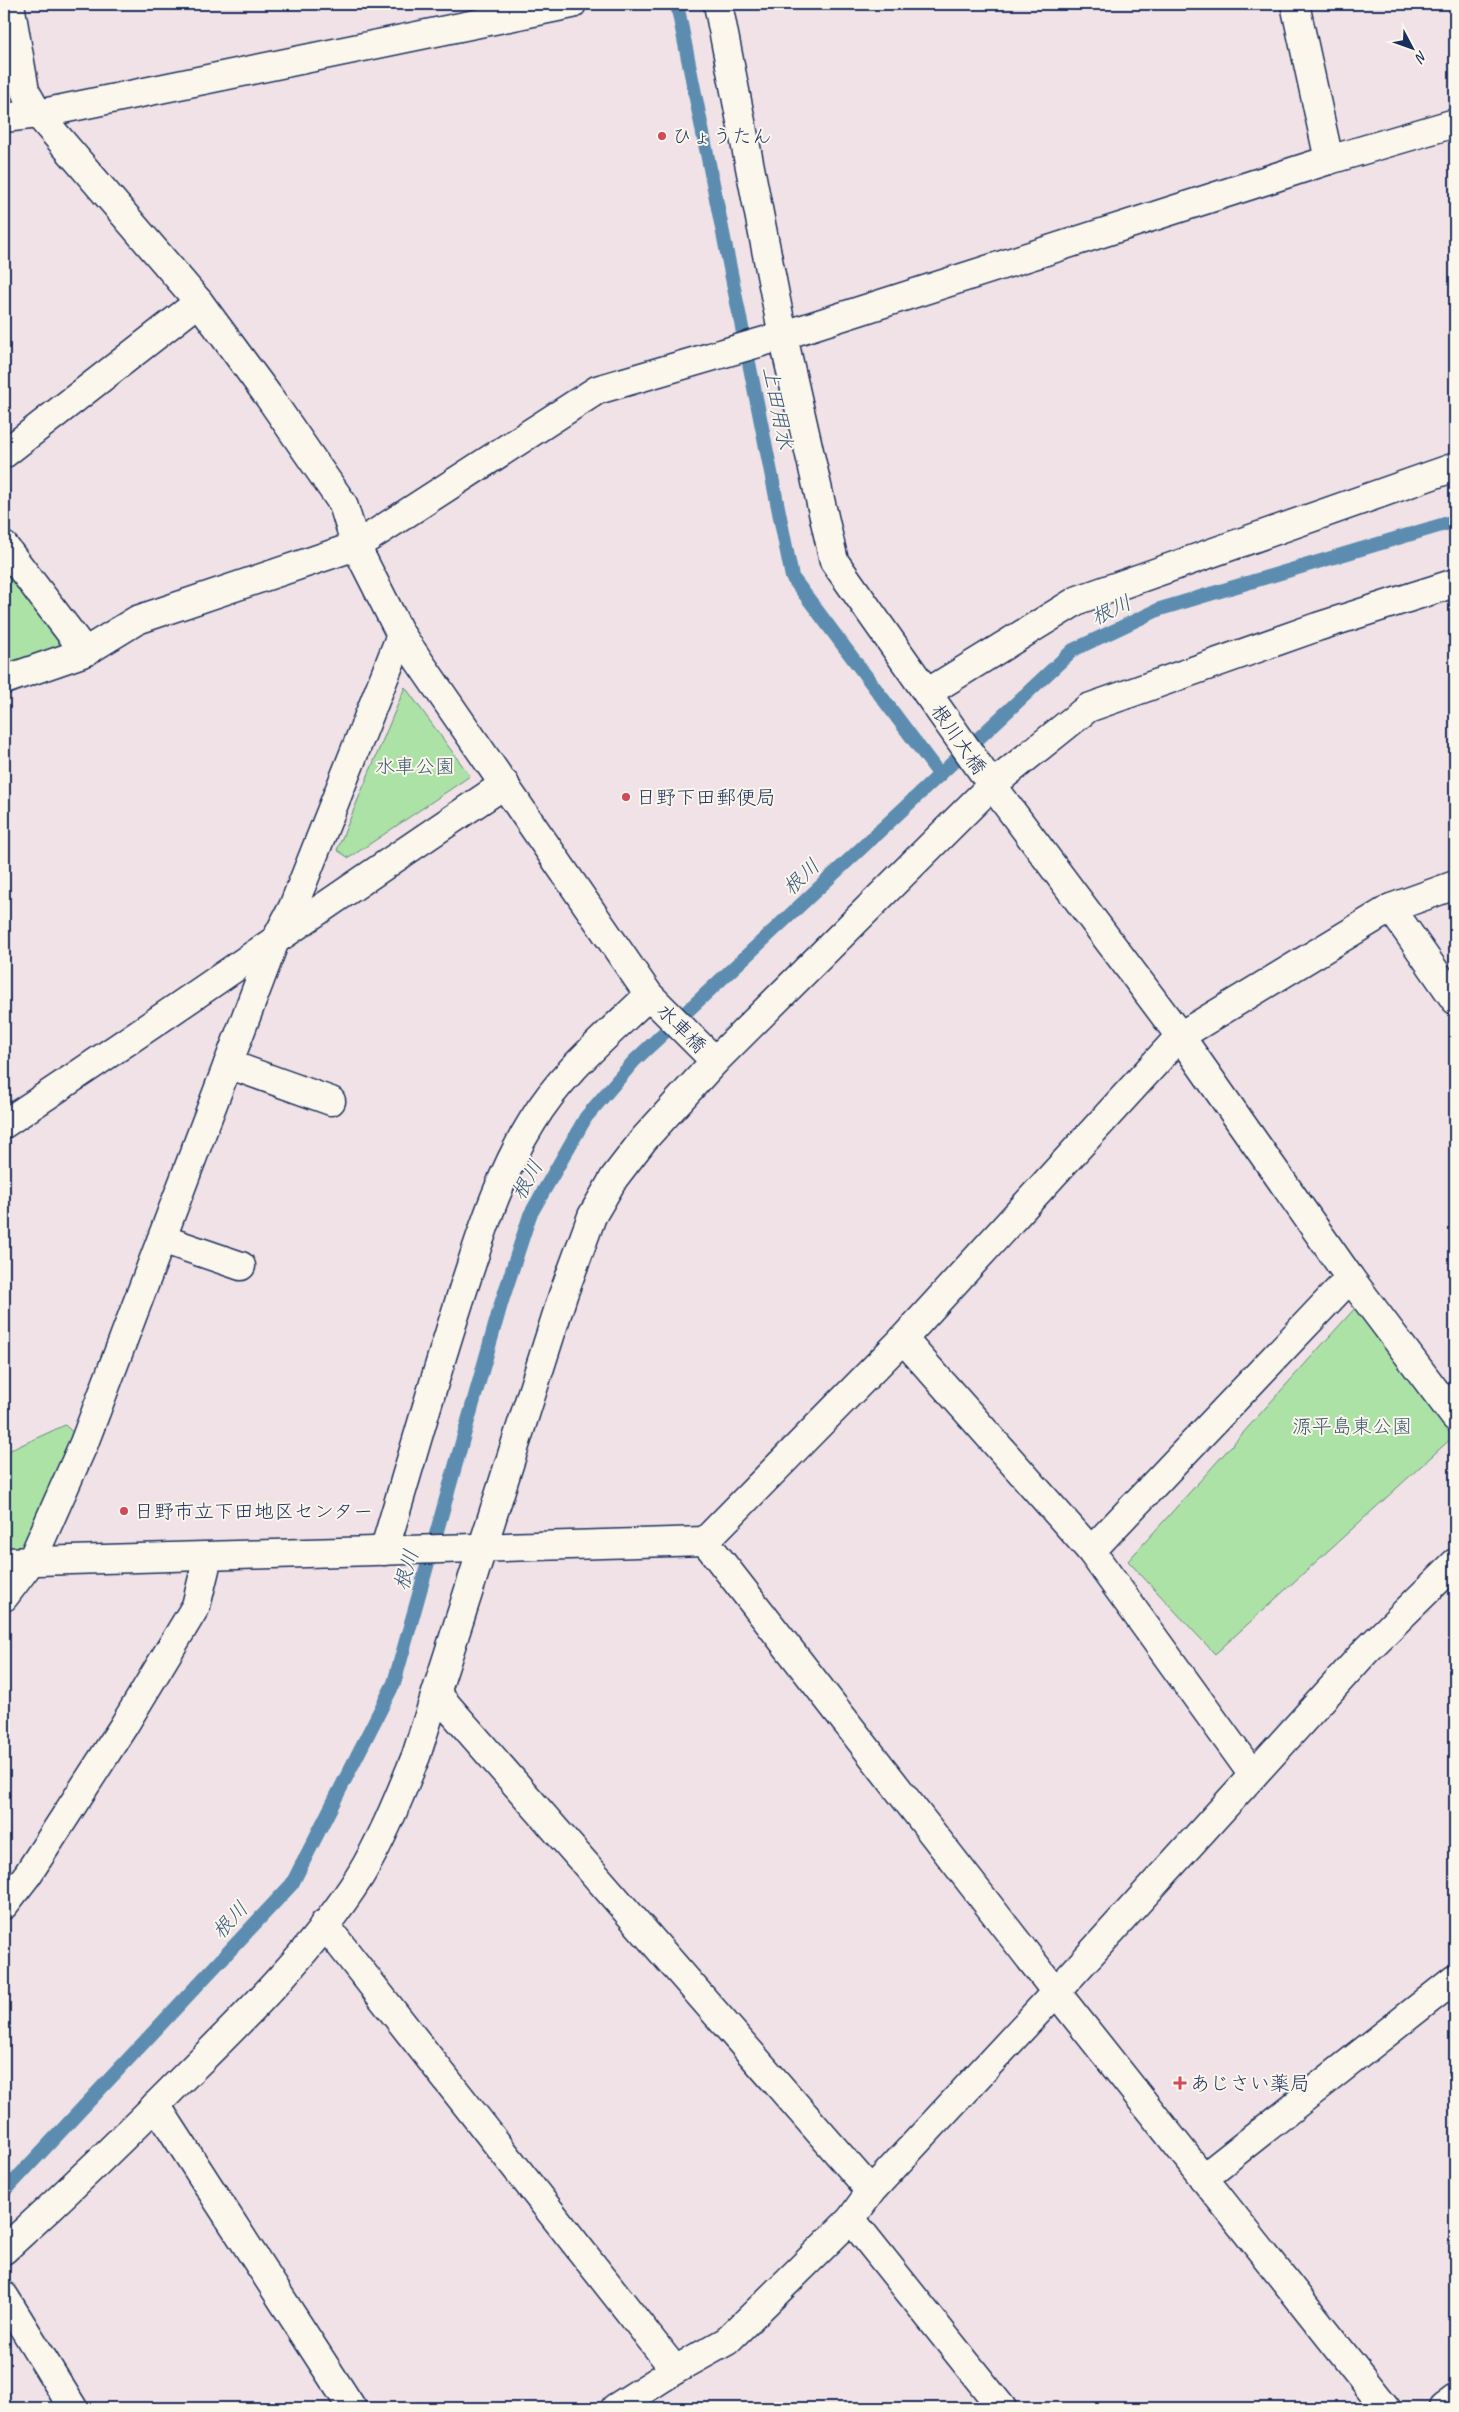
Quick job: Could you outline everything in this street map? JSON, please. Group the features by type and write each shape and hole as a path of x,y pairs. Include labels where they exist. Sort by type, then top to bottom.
{"street":[{"name":"水車橋","path":"10,4 25,91 38,114 199,302 343,504 356,546 401,635 649,995 715,1061"},
{"path":"4,118 38,114 572,4"},
{"name":"根川大橋","path":"718,4 777,337 834,561 992,785 1180,1036 1350,1278 1455,1417"},
{"path":"1295,4 1329,160"},
{"path":"4,680 85,652 137,620 356,546 597,390 777,337 1329,160 1455,123"},
{"path":"4,454 199,302"},
{"path":"927,693 1078,600 1455,467"},
{"path":"4,546 85,652"},
{"path":"4,2250 73,2188 250,2012 324,1924 360,1876 390,1819 416,1756 437,1694 471,1549 592,1216 614,1178 644,1139 715,1061 992,785 1088,708 1317,627 1455,583"},
{"path":"4,1597 32,1560 84,1443 274,943 294,907 401,635"},
{"path":"4,1124 274,943 323,905 505,784"},
{"path":"4,1562 705,1541 903,1339 1180,1036 1391,908 1455,885"},
{"path":"1391,908 1455,1000"},
{"path":"394,1550 455,1312 488,1215 509,1164 532,1122 554,1092 649,995"},
{"path":"228,1064 331,1101"},
{"path":"162,1239 241,1266"},
{"path":"1091,1551 1350,1278"},
{"path":"903,1339 1091,1551 1253,1775"},
{"path":"705,1541 1056,1992 1386,2408"},
{"path":"4,1905 28,1874 123,1727 196,1606 208,1557"},
{"path":"615,2408 675,2370 727,2341 851,2219 871,2191 1056,1992 1365,1652 1455,1564"},
{"path":"437,1694 871,2191"},
{"path":"324,1924 675,2370"},
{"path":"1203,2178 1455,1980"},
{"path":"156,2105 352,2408"},
{"path":"851,2219 1002,2408"},
{"path":"4,2296 73,2408"},
{"path":"1443,2408 1455,2399"}],"green space":[{"path":"4,546 85,652 4,680"},
{"name":"水車公園","path":"405,687 470,776 349,858 337,850"},
{"name":"源平島東公園","path":"1356,1307 1455,1435 1215,1654 1128,1561"},
{"path":"65,1425 84,1443 32,1560 4,1562 4,1453"}],"waterway":[{"name":"上田用水","path":"677,4 792,577 940,775"},
{"name":"根川","path":"4,2192 292,1884 394,1683 501,1304 530,1215 586,1117 634,1061 1073,650 1160,609 1455,521"}],"place":[{"name":"ひょうたん","path":"662,136"},
{"name":"日野下田郵便局","path":"626,797"},
{"name":"日野市立下田地区センター","path":"124,1511"},
{"name":"あじさい薬局","path":"1180,2083"}]}
